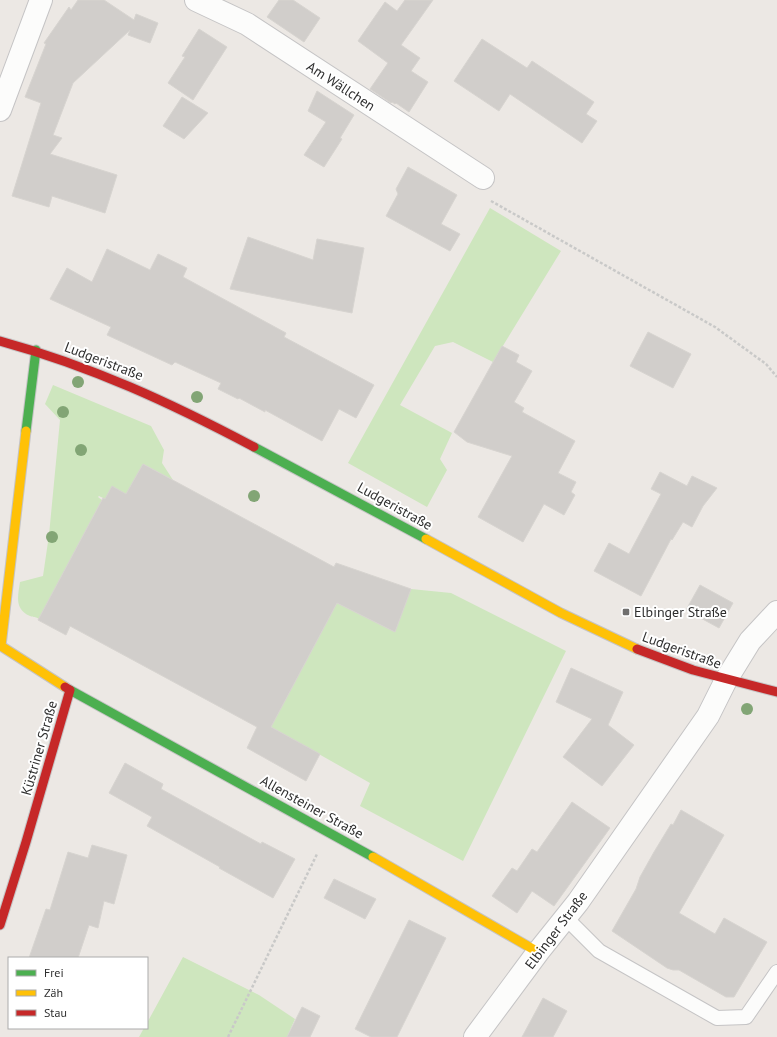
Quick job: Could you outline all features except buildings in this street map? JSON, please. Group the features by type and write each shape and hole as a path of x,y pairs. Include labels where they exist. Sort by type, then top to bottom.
{"street":[{"path":"0,110 41,0"},
{"name":"Am Wällchen","path":"196,0 247,24 483,178"},
{"name":"Ludgeristraße","path":"0,341 36,350 114,378 220,428 540,602 617,640 681,666 726,680 777,692"},
{"name":"Küstriner Straße","path":"0,925 26,842 70,690 1,646 36,350"},
{"path":"726,680 750,641 777,612"},
{"name":"Elbinger Straße","path":"475,1037 538,952 578,902 708,716 726,680"},
{"name":"Allensteiner Straße","path":"70,690 328,832 538,952"}],"lane":[{"path":"566,918 599,951 717,1018 746,1017 777,972"}],"path":[{"path":"483,178 490,201 715,327 766,364 777,378"},
{"path":"228,1037 328,832"}],"green space":[{"path":"490,208 561,251 493,362 453,342 435,346 400,405 452,433 440,459 447,470 427,507 348,463"},
{"path":"53,385 151,426 164,450 162,463 173,480 143,464 128,491 128,495 105,499 99,496 98,497 102,500 39,619 30,616 21,610 18,597 20,582 43,576 49,535 60,420 45,404"},
{"path":"411,589 451,593 566,651 463,861 360,806 370,783 271,727 337,603 395,632"},
{"path":"183,957 259,995 295,1019 287,1037 139,1037 143,1029 148,1029 148,1021"}],"traffic: fast":[{"path":"26,431 36,350"},
{"path":"254,447 426,539"},
{"path":"70,690 373,857"}],"traffic: slow":[{"path":"26,431 1,646 65,687"},
{"path":"426,539 561,613 637,649"},
{"path":"373,857 538,952"}],"traffic: jam":[{"path":"0,341 66,362 130,387 192,415 254,447"},
{"path":"637,649 693,670 777,692"},
{"path":"0,925 26,842 70,690 65,687"}],"place":[{"name":"Elbinger Straße","path":"626,612"}]}
